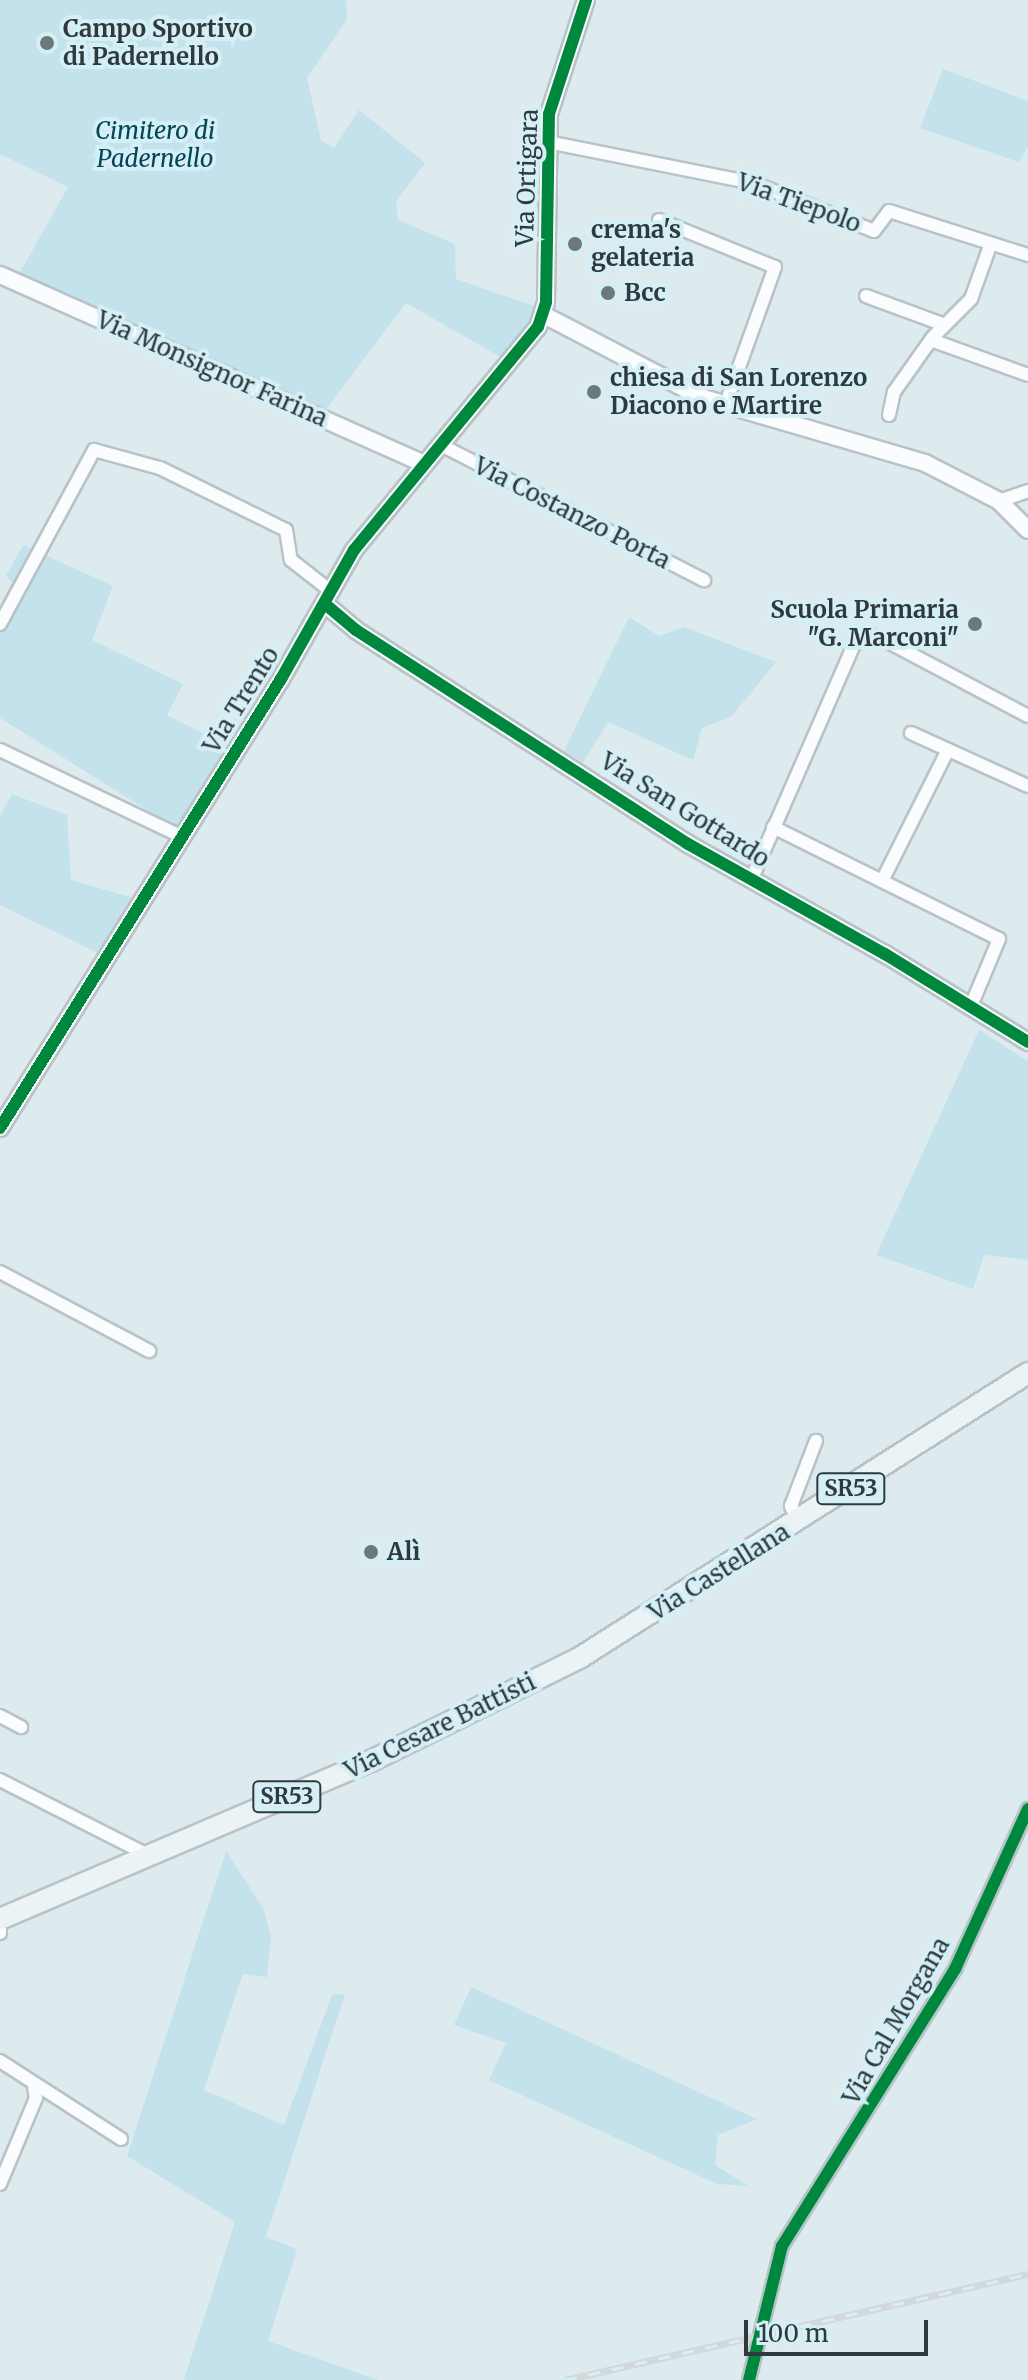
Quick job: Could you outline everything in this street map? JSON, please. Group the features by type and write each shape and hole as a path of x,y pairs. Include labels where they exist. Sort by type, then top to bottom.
{"main road":[{"name":"Via Castellana","path":"611,1639 799,1522 1028,1373"},
{"name":"Via Cesare Battisti","path":"0,1919 373,1760 611,1639"}],"street":[{"name":"Via Ortigara","path":"544,315 548,142 557,80 586,0"},
{"name":"Via Tiepolo","path":"548,142 754,183 874,231 889,211 990,246 1028,255"},
{"path":"659,220 775,267 725,406"},
{"path":"889,415 894,392 931,340 971,299 990,246"},
{"name":"Via Monsignor Farina","path":"0,275 424,464"},
{"path":"866,296 945,325"},
{"path":"544,315 676,386 725,406 925,463 999,501 1028,530"},
{"name":"Via Trento","path":"0,1128 367,532 521,351 544,315"},
{"path":"931,340 1028,375"},
{"name":"Via Costanzo Porta","path":"441,445 704,580"},
{"path":"0,624 94,450 160,468 286,530 291,560 329,598"},
{"path":"999,501 1028,491"},
{"name":"Via San Gottardo","path":"329,598 356,630 631,807 1028,1042"},
{"path":"752,878 854,644 877,636 1028,716"},
{"path":"911,733 1028,786"},
{"path":"0,750 180,836"},
{"path":"882,881 948,750"},
{"path":"773,827 999,939 971,1006"},
{"path":"0,1272 149,1351"},
{"path":"799,1522 791,1506 816,1441"},
{"path":"0,1716 21,1727"},
{"path":"0,1780 148,1855"},
{"name":"Via Cal Morgana","path":"749,2380 782,2246 955,1969 1028,1809"},
{"path":"0,2061 34,2087 121,2139"},
{"path":"0,2184 36,2098 34,2087"}],"green space":[{"name":"Cimitero di Padernello","path":"0,0 346,0 347,19 307,78 321,140 334,148 359,110 425,163 396,202 398,220 455,244 456,279 534,306 532,320 504,359 406,303 324,412 18,276 68,187 0,154"},
{"path":"943,69 1028,101 1028,146 1019,162 920,128"},
{"path":"23,545 113,586 92,640 183,684 167,715 229,746 179,830 0,718 0,606 12,582 6,576"},
{"path":"629,617 659,636 684,627 776,662 731,717 702,728 693,760 608,722 583,763 564,751"},
{"path":"12,794 67,815 71,880 137,899 102,955 0,905 0,816"},
{"path":"979,1030 1028,1061 1028,1260 984,1255 973,1289 876,1255"},
{"path":"226,1851 263,1908 271,1936 267,1977 243,1974 204,2090 284,2125 332,1995 345,1994 266,2237 297,2249 268,2341 378,2380 184,2380 235,2222 127,2156"},
{"path":"471,1987 757,2119 718,2135 715,2165 748,2186 717,2184 489,2080 506,2043 454,2025"}],"railway":[{"path":"565,2380 1028,2274"}],"cycle path":[{"path":"0,1128 281,679 354,550 538,327 546,302 549,114 586,0"},
{"path":"325,604 356,630 688,844 885,954 1028,1042"},
{"path":"749,2380 782,2246 955,1969 1028,1809"}],"place":[{"name":"Campo Sportivo di Padernello","path":"47,43"},
{"name":"crema's gelateria","path":"575,244"},
{"name":"Bcc","path":"608,293"},
{"name":"chiesa di San Lorenzo Diacono e Martire","path":"594,392"},
{"name":"Scuola Primaria \"G. Marconi\"","path":"975,624"},
{"name":"Alì","path":"371,1552"}]}
